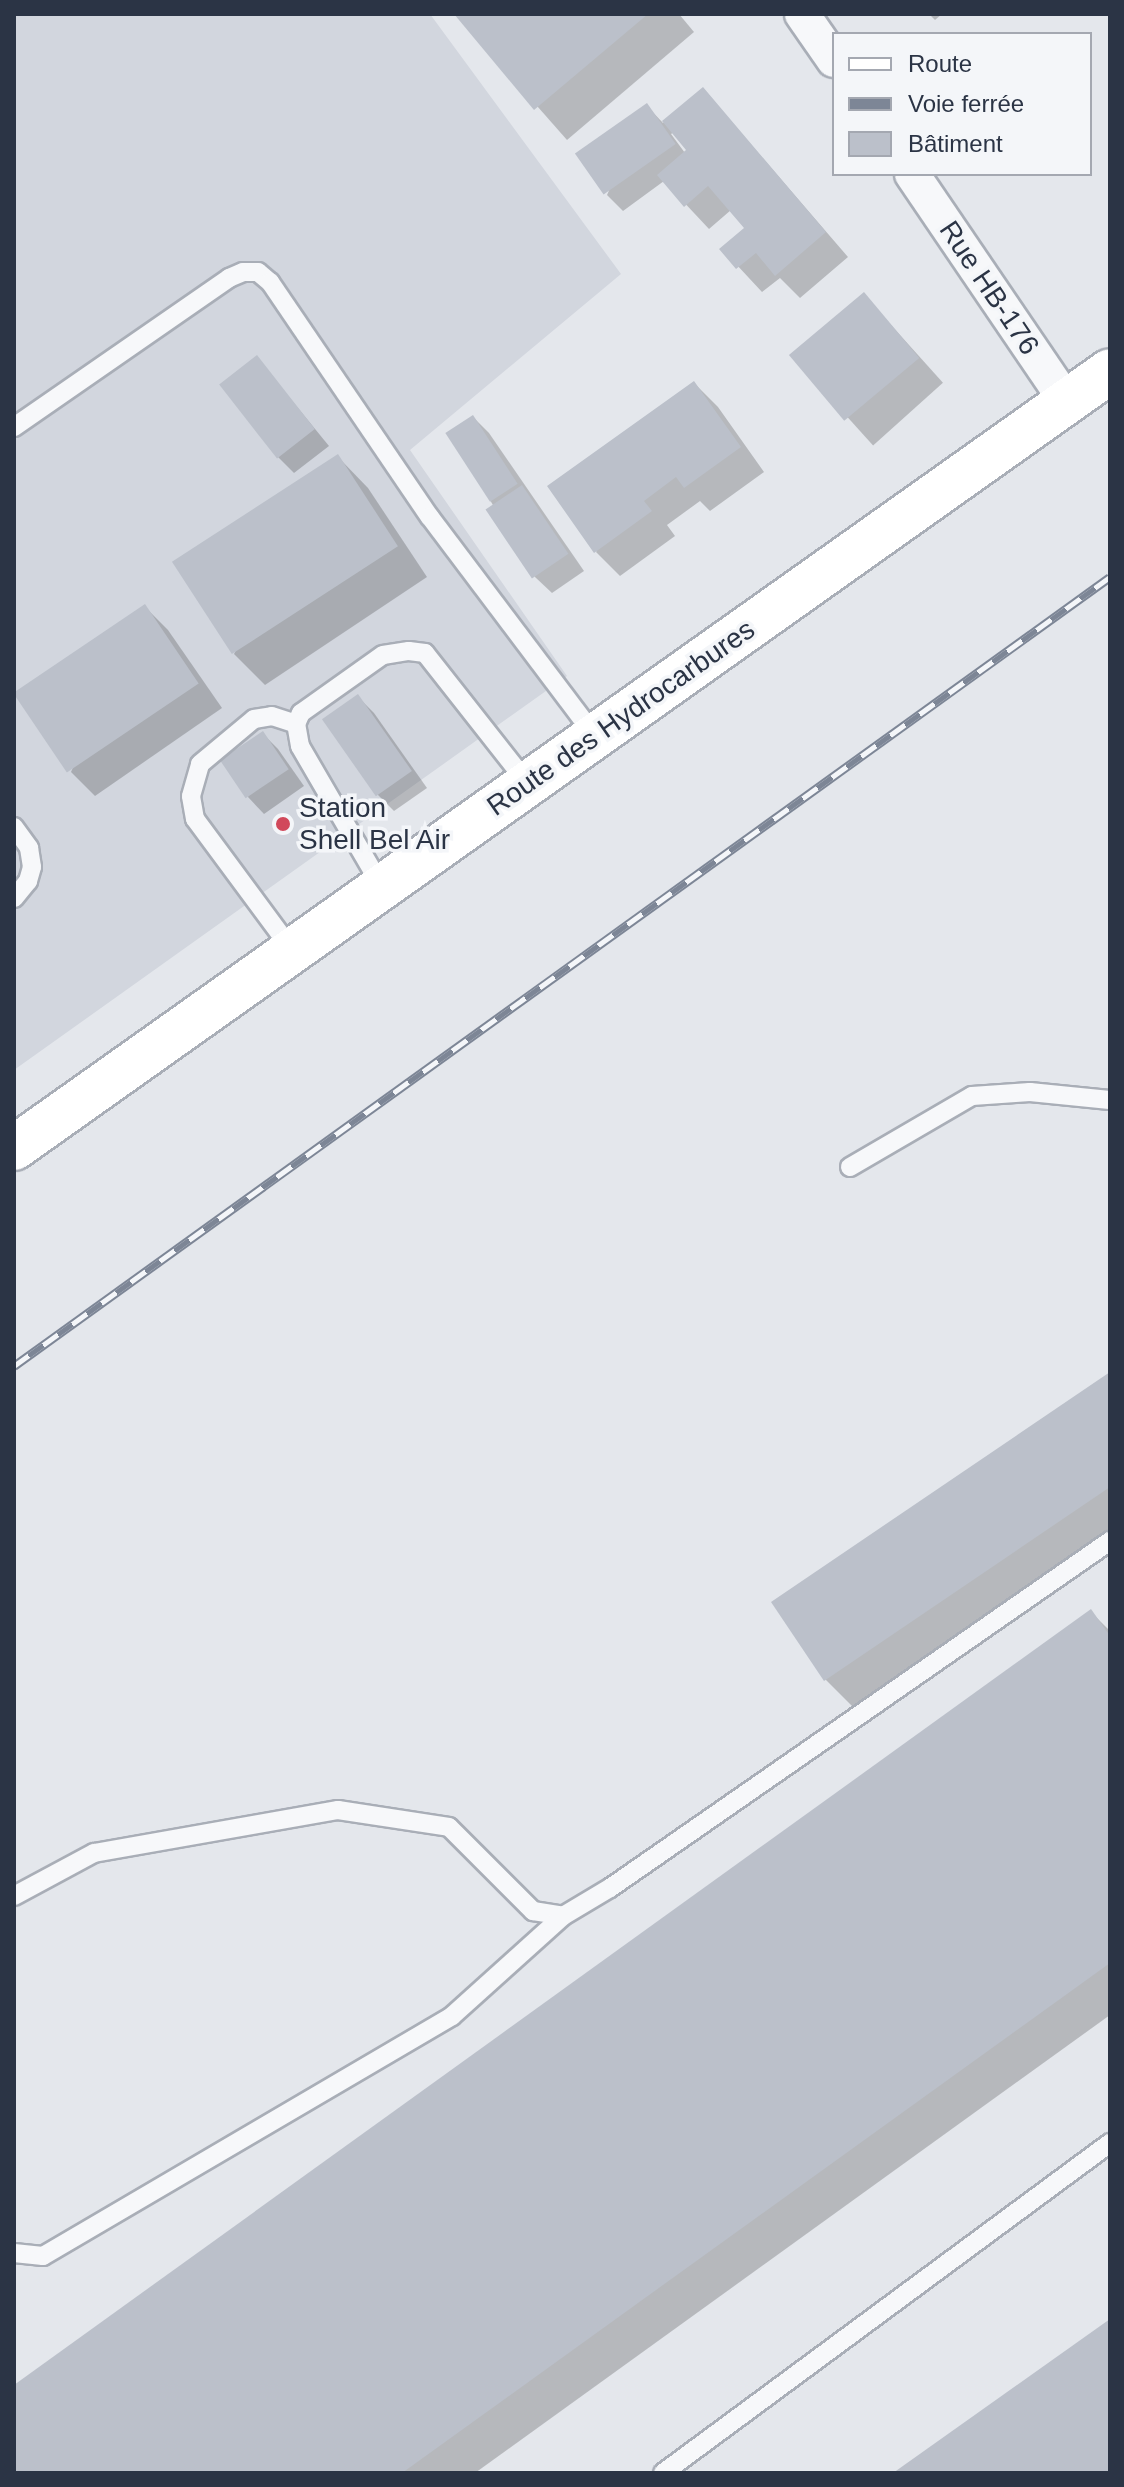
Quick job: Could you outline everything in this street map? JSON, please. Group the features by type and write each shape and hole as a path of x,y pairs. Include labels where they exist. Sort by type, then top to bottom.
{"street":[{"path":"802,14 832,57"},
{"name":"Rue HB-176","path":"913,176 1067,402"},
{"name":"Route des Hydrocarbures","path":"14,1148 1110,371"}],"lane":[{"path":"14,427 229,278 243,272 258,272 270,282 430,517 595,736"},
{"path":"382,887 300,746 296,724 301,713 383,655 409,651 425,653 528,784"},
{"path":"292,950 195,819 191,796 200,764 254,719 272,716 296,724"},
{"path":"14,827 29,848 32,867 28,881 14,898"},
{"path":"850,1167 972,1096 1030,1092 1110,1100"},
{"path":"14,2253 43,2256 452,2016 563,1916 623,1879 1110,1541"},
{"path":"14,1896 94,1853 338,1810 449,1827 533,1911 563,1916"},
{"path":"663,2473 1110,2143"}],"shaded area":[{"path":"14,14 430,14 621,274 410,450 567,676 14,1070"}],"building":[{"path":"454,14 648,14 534,110"},
{"path":"703,87 826,232 775,276 756,253 736,269 719,249 744,228 708,186 684,207 657,175 686,150 662,121"},
{"path":"647,103 676,144 604,194 575,153"},
{"path":"864,292 919,358 844,421 789,355"},
{"path":"257,355 315,429 277,459 219,385"},
{"path":"694,381 741,447 684,488 676,477 644,501 652,511 594,553 547,486"},
{"path":"473,415 518,484 490,502 445,433"},
{"path":"338,454 398,546 232,654 172,562"},
{"path":"522,485 568,554 532,578 486,510"},
{"path":"145,604 199,684 67,772 14,692"},
{"path":"358,694 412,771 376,796 322,719"},
{"path":"263,731 289,769 246,798 220,760"},
{"path":"1110,1372 1110,1487 824,1681 771,1602"},
{"path":"1091,1609 1110,1636 1110,1963 402,2473 14,2473 14,2385"},
{"path":"1110,2319 1110,2473 893,2473"}],"railway":[{"path":"14,1366 1110,577"}],"place":[{"name":"Station Shell Bel Air","path":"283,824"}]}
